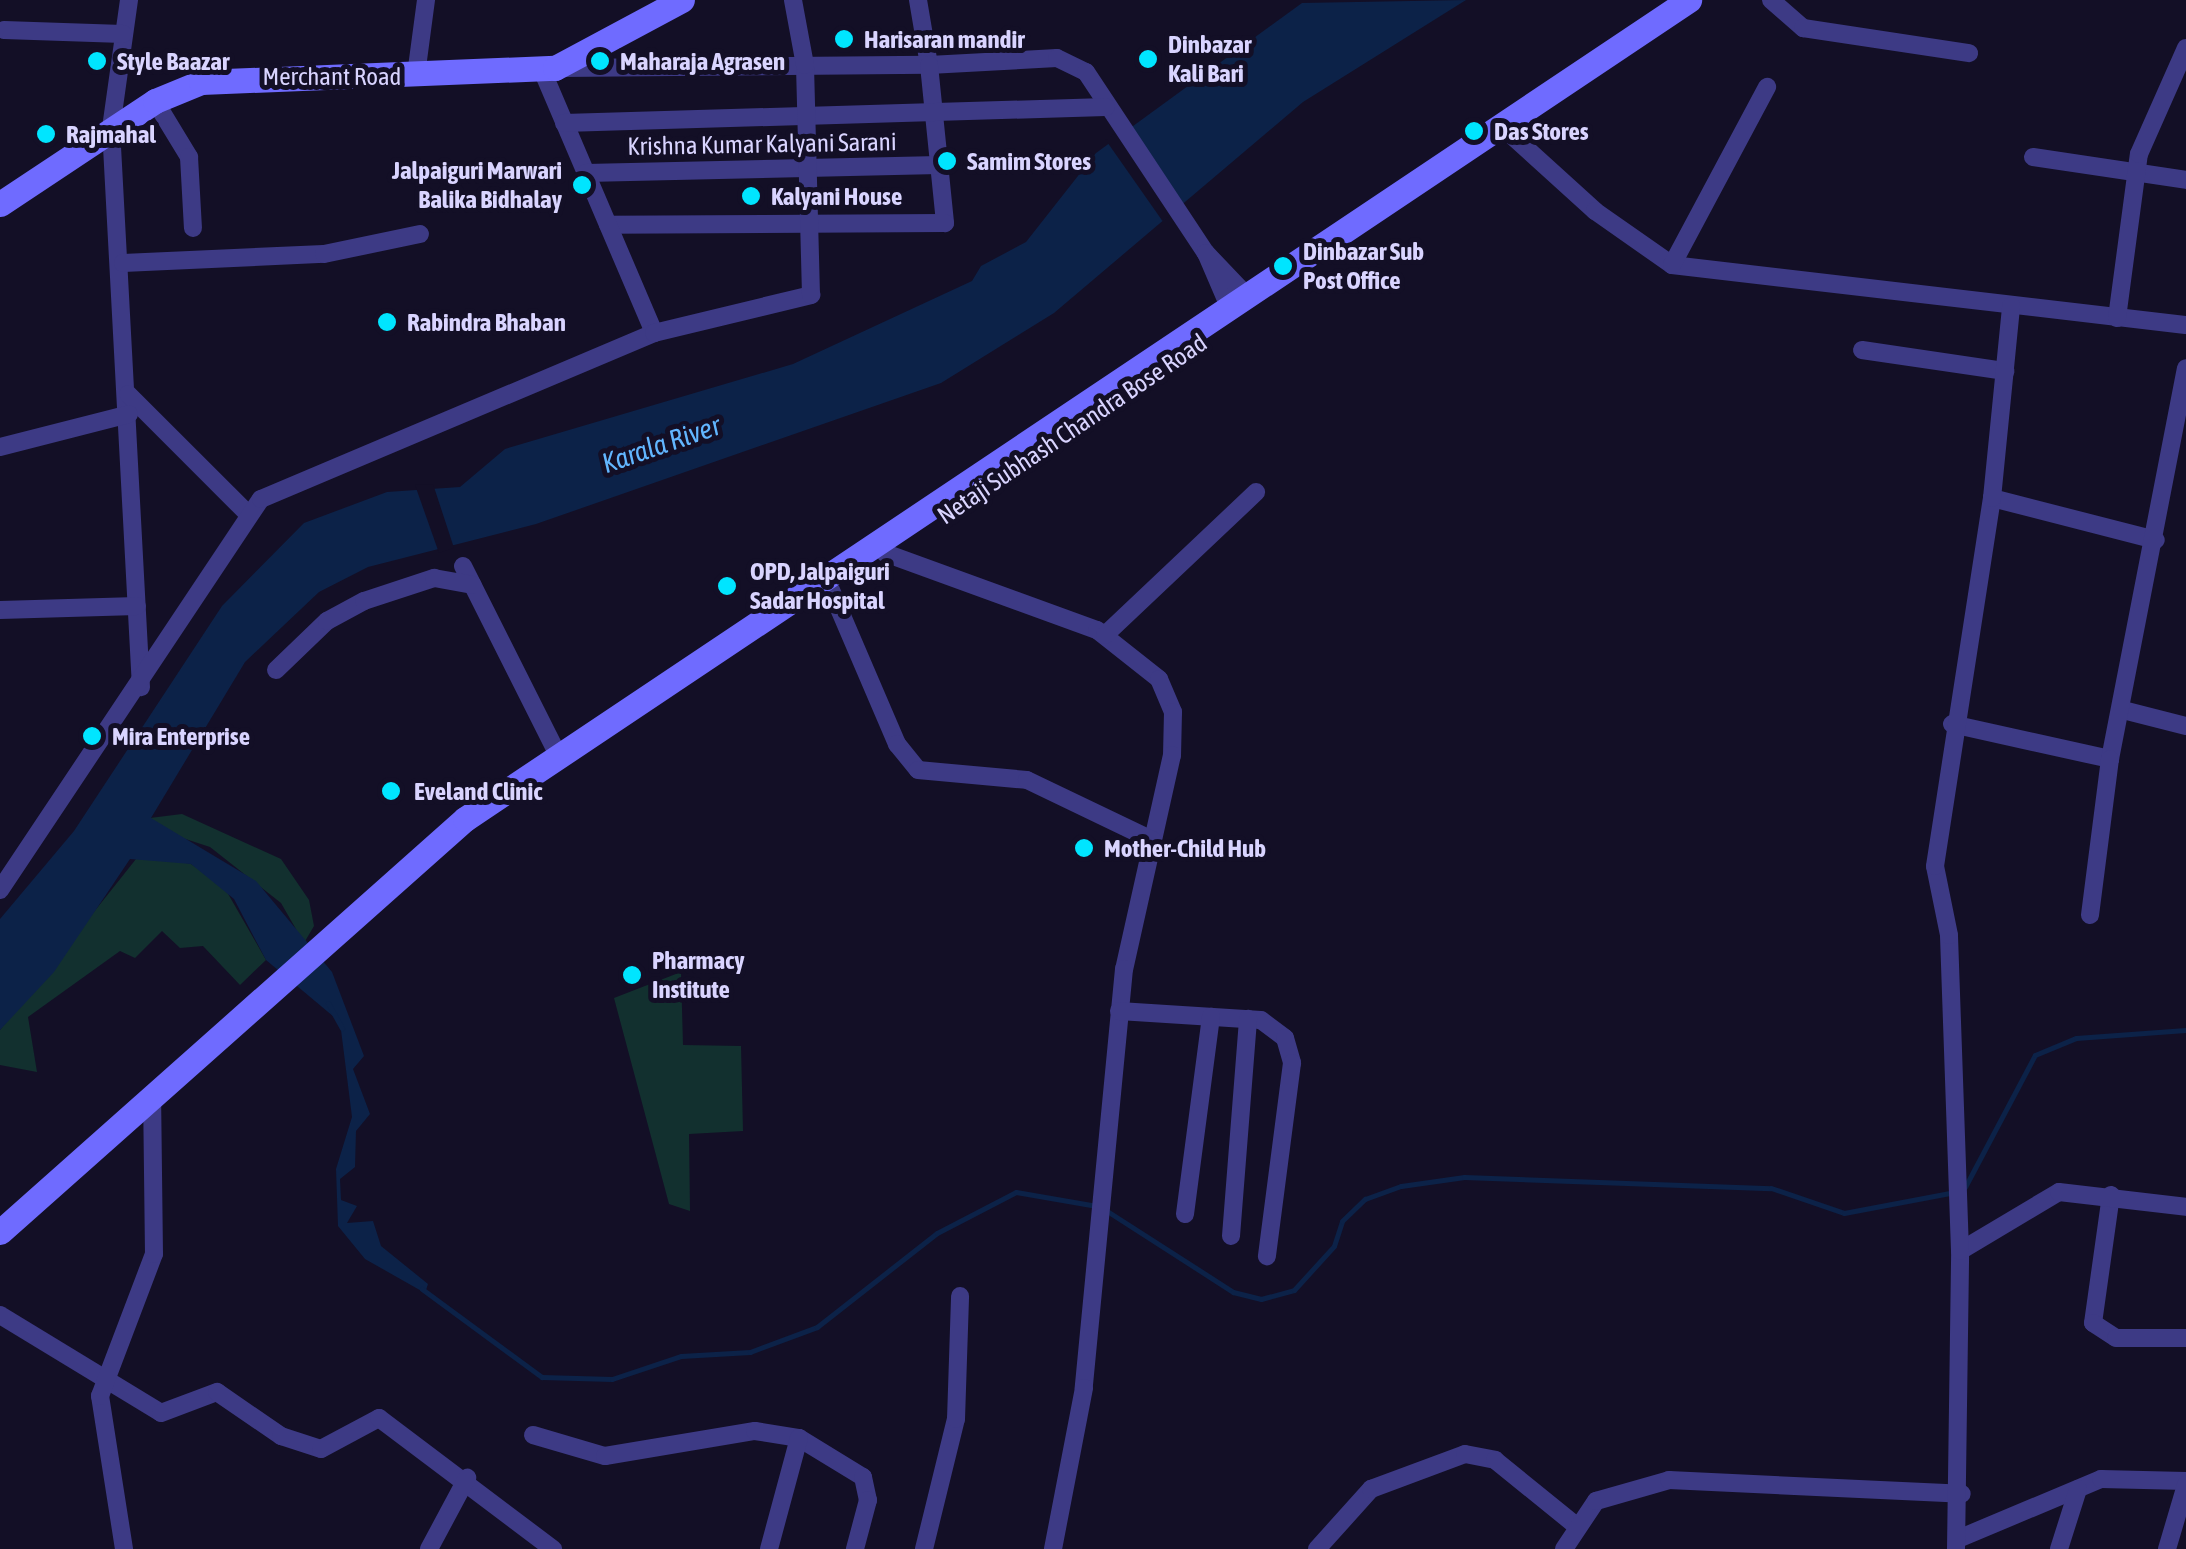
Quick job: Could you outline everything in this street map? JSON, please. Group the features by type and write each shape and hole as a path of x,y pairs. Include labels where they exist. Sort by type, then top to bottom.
{"street":[{"path":"130,0 111,128 123,264 141,687"},
{"path":"416,75 426,0"},
{"name":"Merchant Road","path":"0,204 155,101 239,76 416,75 548,69 682,0"},
{"path":"0,890 141,687 248,514 262,499 339,457 508,387 654,333 811,294 805,65 793,0"},
{"path":"608,225 945,222 929,65 918,0"},
{"path":"1771,0 1803,28 1969,53"},
{"name":"Netaji Subhash Chandra Bose Road","path":"0,1232 152,1097 277,977 431,850 558,757 879,550 1700,1"},
{"path":"4,30 124,34"},
{"path":"2117,318 2134,172 2186,48"},
{"path":"654,333 564,123 548,69 1068,60 1106,107 1239,303"},
{"path":"1672,265 1768,87"},
{"path":"155,101 189,157 193,228"},
{"path":"564,123 934,116 1106,107"},
{"path":"1505,128 1594,212 1672,265 2186,325"},
{"path":"2033,157 2186,180"},
{"name":"Krishna Kumar Kalyani Sarani","path":"586,174 939,165"},
{"path":"123,264 324,254 420,234"},
{"name":"Netaji Subhash Chandra Bose Road","path":"431,850 830,590 879,550 1239,303 1344,241"},
{"path":"1957,1544 1962,1494 1960,1251 1949,935 1935,866 1952,724 1992,498 2011,306"},
{"path":"1862,350 2005,371"},
{"path":"2090,915 2110,759 2123,710 2186,368"},
{"path":"128,394 248,514"},
{"path":"0,447 130,414"},
{"path":"1105,635 1256,492"},
{"path":"1992,498 2156,540"},
{"path":"879,550 1105,635 1159,679 1173,712 1119,1012 1100,1167 1084,1388 1053,1549"},
{"path":"462,566 558,757"},
{"path":"276,670 327,621 364,601 434,578 472,585"},
{"path":"830,590 897,744 918,770 1027,780 1152,840"},
{"path":"0,610 138,606"},
{"path":"2123,710 2186,726"},
{"path":"1952,724 2110,759"},
{"path":"1119,1012 1248,1019 1274,1026 1291,1050 1267,1256"},
{"path":"1185,1214 1211,1017"},
{"path":"1231,1236 1248,1019"},
{"path":"124,1549 102,1424 105,1376 154,1254 152,1097"},
{"name":"Netaji Subhash Chandra Bose Road","path":"0,1214 129,1106 152,1097"},
{"path":"1960,1251 2059,1192 2186,1206"},
{"path":"2112,1195 2093,1323 2116,1338 2186,1338"},
{"path":"924,1549 956,1419 960,1296"},
{"path":"0,1316 161,1412 216,1392 281,1436 321,1449 379,1418 467,1478 553,1549"},
{"path":"533,1435 605,1456 754,1431 799,1438 863,1477 868,1500 856,1549"},
{"path":"769,1549 799,1438"},
{"path":"1317,1549 1371,1489 1465,1454 1495,1460 1574,1524"},
{"path":"1957,1544 2078,1489 2128,1474 2186,1483 2166,1549"},
{"path":"430,1549 467,1478"},
{"path":"1564,1549 1574,1524 1596,1502 1668,1480 1962,1494"},
{"path":"2060,1549 2078,1489"}],"green space":[{"path":"182,814 281,859 309,900 314,926 304,943 281,903 210,847 158,830 150,818"},
{"path":"140,854 191,864 223,885 266,960 240,985 203,946 180,948 162,931 135,958 120,951 28,1017 37,1072 0,1065 0,1030"},
{"path":"681,972 683,1045 741,1046 743,1131 689,1134 690,1211 669,1204 614,998"}],"water":[{"name":"Karala River","path":"1466,0 1303,102 1054,313 941,383 536,524 368,567 319,592 245,662 151,818 256,881 332,972 364,1056 353,1069 370,1114 356,1131 355,1167 340,1179 341,1200 357,1206 347,1223 373,1221 381,1246 428,1284 425,1293 365,1259 338,1226 336,1169 352,1117 340,1022 266,960 234,899 191,864 130,859 54,972 0,1030 0,919 74,831 222,606 304,523 387,492 460,487 505,449 793,364 972,281 981,266 1026,242 1096,153 1302,3"}],"pier":[{"path":"1127,125 1184,206 1162,221 1106,140"},
{"path":"433,484 454,548 439,553 415,485"}],"waterway":[{"path":"328,1003 342,1028"},
{"path":"1965,1187 2035,1055 2076,1038 2186,1030"},
{"path":"1107,1211 1233,1292 1261,1299 1294,1290 1334,1246 1342,1221 1365,1199 1401,1186 1464,1177 1771,1188 1844,1213 1955,1192"},
{"path":"422,1289 542,1377 612,1379 681,1356 750,1352 817,1327 937,1233 1016,1192 1097,1206"}],"place":[{"name":"Harisaran mandir","path":"844,39"},
{"name":"Dinbazar Kali Bari","path":"1148,59"},
{"name":"Style Baazar","path":"97,61"},
{"name":"Maharaja Agrasen","path":"600,61"},
{"name":"Das Stores","path":"1474,131"},
{"name":"Rajmahal","path":"46,134"},
{"name":"Samim Stores","path":"947,161"},
{"name":"Jalpaiguri Marwari Balika Bidhalay","path":"582,185"},
{"name":"Kalyani House","path":"751,196"},
{"name":"Dinbazar Sub Post Office","path":"1283,266"},
{"name":"Rabindra Bhaban","path":"387,322"},
{"name":"OPD, Jalpaiguri Sadar Hospital","path":"727,586"},
{"name":"Mira Enterprise","path":"92,736"},
{"name":"Eveland Clinic","path":"391,791"},
{"name":"Mother-Child Hub","path":"1084,848"},
{"name":"Pharmacy Institute","path":"632,975"}]}
